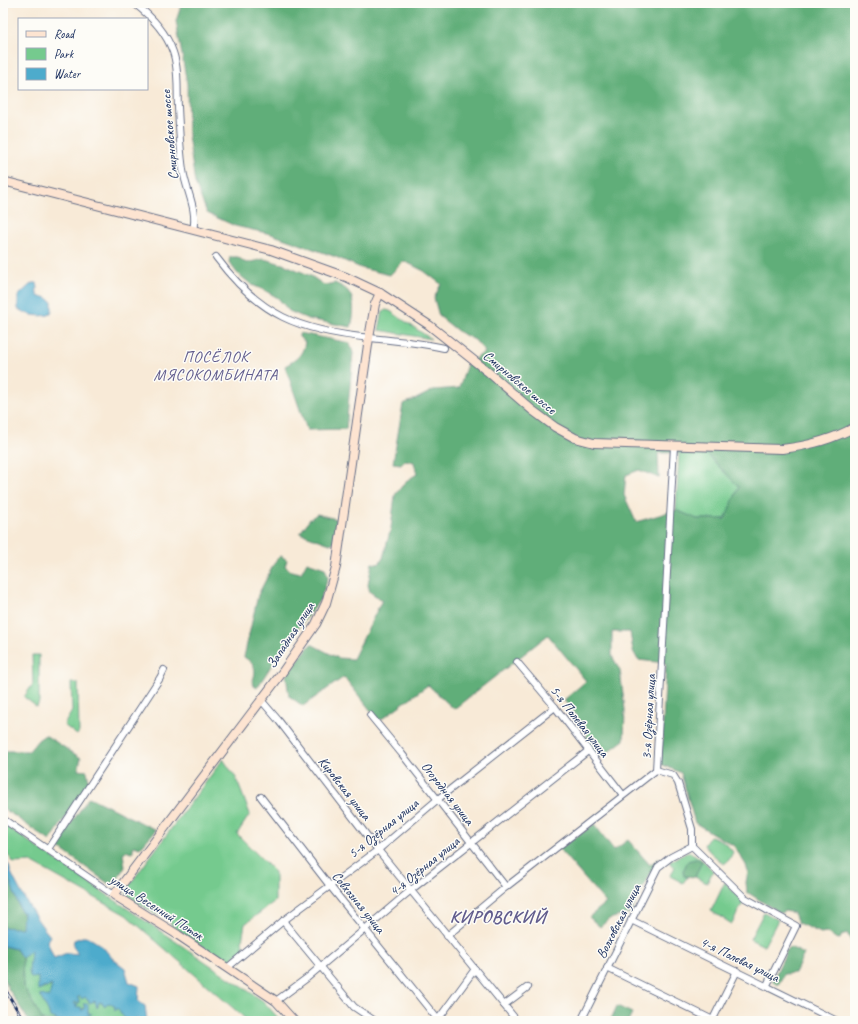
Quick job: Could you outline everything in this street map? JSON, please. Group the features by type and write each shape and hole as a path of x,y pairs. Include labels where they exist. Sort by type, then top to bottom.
{"main road":[{"name":"Смирновское шоссе","path":"3,181 271,250 346,277 380,293 429,325 474,360 532,410 555,427 574,438 594,443 782,449 805,446 828,439 855,427"},
{"name":"Западная улица","path":"114,895 168,826 281,674 316,624 330,591 336,568 369,338 375,304 380,293"},
{"name":"улица Весенний Поток","path":"114,895 276,1001 294,1021"}],"street":[{"name":"Смирновское шоссе","path":"134,3 148,14 165,34 174,54 177,78 181,151 185,179 194,211 195,220 193,230"},
{"path":"216,257 247,294 276,314 298,324 324,332 424,343 444,348"},
{"name":"3-я Озёрная улица","path":"447,936 506,887 656,770 674,446"},
{"name":"5-я Полевая улица","path":"517,662 556,707 623,796"},
{"path":"48,849 164,670"},
{"name":"Кировская улица","path":"261,700 279,721 378,850 517,1021"},
{"name":"5-я Озёрная улица","path":"227,968 283,921 378,850 438,799 556,707"},
{"name":"Огородная улица","path":"370,715 438,799 506,887"},
{"name":"4-я Озёрная улица","path":"276,1001 411,890 588,751"},
{"path":"656,770 672,775 678,783 692,829 692,846 745,898 796,926 767,985"},
{"name":"Совхозная улица","path":"261,797 438,1021"},
{"name":"улица Весенний Поток","path":"3,819 114,895"},
{"name":"Волховская улица","path":"581,1021 658,867 671,857 692,846"},
{"name":"4-я Полевая улица","path":"632,920 767,985 837,1021"},
{"path":"283,921 354,1007 375,1021"},
{"path":"607,968 713,1021 737,971"},
{"path":"438,1021 475,969"},
{"path":"504,1006 528,988"}],"green space":[{"path":"182,3 855,3 855,946 847,933 842,935 840,939 834,938 826,932 821,933 798,923 794,913 785,911 781,913 747,892 746,882 748,872 746,865 734,846 695,823 681,773 661,764 666,663 638,660 633,651 630,632 612,632 612,656 620,670 625,710 624,740 600,758 585,743 588,732 564,700 586,681 548,635 454,709 428,685 379,721 344,677 303,706 289,696 286,675 311,644 338,658 353,659 382,600 370,592 368,585 372,563 379,564 383,558 391,528 395,495 406,481 417,474 414,462 406,460 401,464 393,463 403,404 434,390 459,388 467,364 485,352 475,340 459,332 439,316 434,298 441,284 424,271 404,261 390,275 361,268 336,257 271,234 235,226 207,213 195,183 188,135 187,84 176,21","holes":["705,452 739,487 725,519 697,519 676,510 636,522 624,495 626,475 639,470 659,478 658,453"]},
{"path":"230,257 238,257 246,263 264,259 286,265 311,276 324,285 335,283 344,288 350,294 353,303 353,318 351,327 308,319 289,311 278,298 252,285 237,273 229,262"},
{"path":"383,311 390,311 431,339 379,330"},
{"path":"300,333 350,343 353,353 346,429 307,430 285,366 296,359 303,350 305,342 299,337"},
{"path":"705,452 739,487 726,519 697,519 676,510 679,453"},
{"path":"317,514 336,519 335,542 330,544 300,533 310,519"},
{"path":"281,556 287,560 285,566 291,571 301,573 307,562 325,568 328,578 320,600 280,652 257,688 252,683 255,675 253,665 244,657 258,595 276,560"},
{"path":"32,655 39,655 39,702 37,707 24,697 33,684"},
{"path":"71,683 78,683 79,732 77,735 64,725 72,711"},
{"path":"45,735 81,758 78,770 87,771 89,782 50,841 3,808 3,751 29,751 38,740"},
{"path":"223,759 236,778 250,814 237,834 275,872 275,901 245,924 242,941 244,949 230,961 224,961 171,925 170,920 162,914 155,914 127,895 127,888"},
{"path":"89,797 156,830 140,848 134,846 133,852 131,853 126,851 123,853 125,867 115,883 109,884 59,848 59,841"},
{"path":"3,824 263,1001 281,1021 248,1021 126,915 31,862 14,863 3,849"},
{"path":"594,824 614,850 628,840 650,865 659,858 641,890 631,913 609,919 600,927 589,917 606,903 559,849"},
{"path":"710,836 723,842 733,852 729,860 724,864 704,845"},
{"path":"688,852 705,862 713,871 707,883 695,877 697,872 696,859 688,861 683,871 684,876 688,876 683,883 670,876 675,867 669,862"},
{"path":"696,859 702,861 695,877 684,876 683,871 688,861"},
{"path":"3,867 6,869 20,910 23,912 23,928 3,927"},
{"path":"725,882 744,901 732,924 711,911"},
{"path":"764,912 778,920 764,946 750,939"},
{"path":"3,946 16,949 22,958 23,986 43,1021 29,1021 9,990 3,977"},
{"path":"790,947 804,954 795,973 784,974 778,985 773,982 773,980 787,950"},
{"path":"31,950 33,965 44,989 53,985 49,998 40,995 50,1017 56,1019 56,1021 43,1021 23,986 22,958"},
{"path":"77,997 85,997 90,1002 95,1001 98,1007 99,1002 115,1006 115,1011 117,1008 121,1012 125,1021 73,1021 91,1014 88,1013 85,1006 81,1012 74,1007 77,1005 74,1004 75,1002 79,1003"},
{"path":"617,1006 632,1013 628,1021 610,1021"}],"water":[{"path":"32,283 37,283 38,288 36,291 39,297 49,299 52,302 52,311 49,315 33,315 18,309 18,296"},
{"path":"4,858 6,859 10,871 28,905 50,936 47,941 54,958 67,953 78,954 73,946 74,940 82,937 88,937 102,946 113,959 125,968 129,982 139,986 138,1001 145,1006 147,1021 136,1018 137,1021 125,1021 125,1018 117,1008 115,1011 115,1006 113,1006 113,1004 108,1003 105,1007 103,1003 99,1002 97,1008 95,1001 89,1003 89,1000 85,997 82,999 80,996 77,998 79,999 79,1003 75,1002 74,1004 78,1005 75,1007 81,1007 82,1011 85,1007 83,1004 88,1004 88,1013 92,1014 88,1015 86,1018 82,1018 80,1021 76,1019 73,1021 56,1021 56,1019 50,1017 40,995 49,997 52,985 38,990 38,977 31,978 29,972 31,950 22,958 16,949 3,946 3,927 22,928 23,912 20,910 6,869 3,867"}],"railway":[{"path":"3,986 24,1021"}],"district":[{"name":"ПОСЁЛОК МЯСОКОМБИНАТА","path":"216,365"},
{"name":"КИРОВСКИЙ","path":"498,917"}]}
